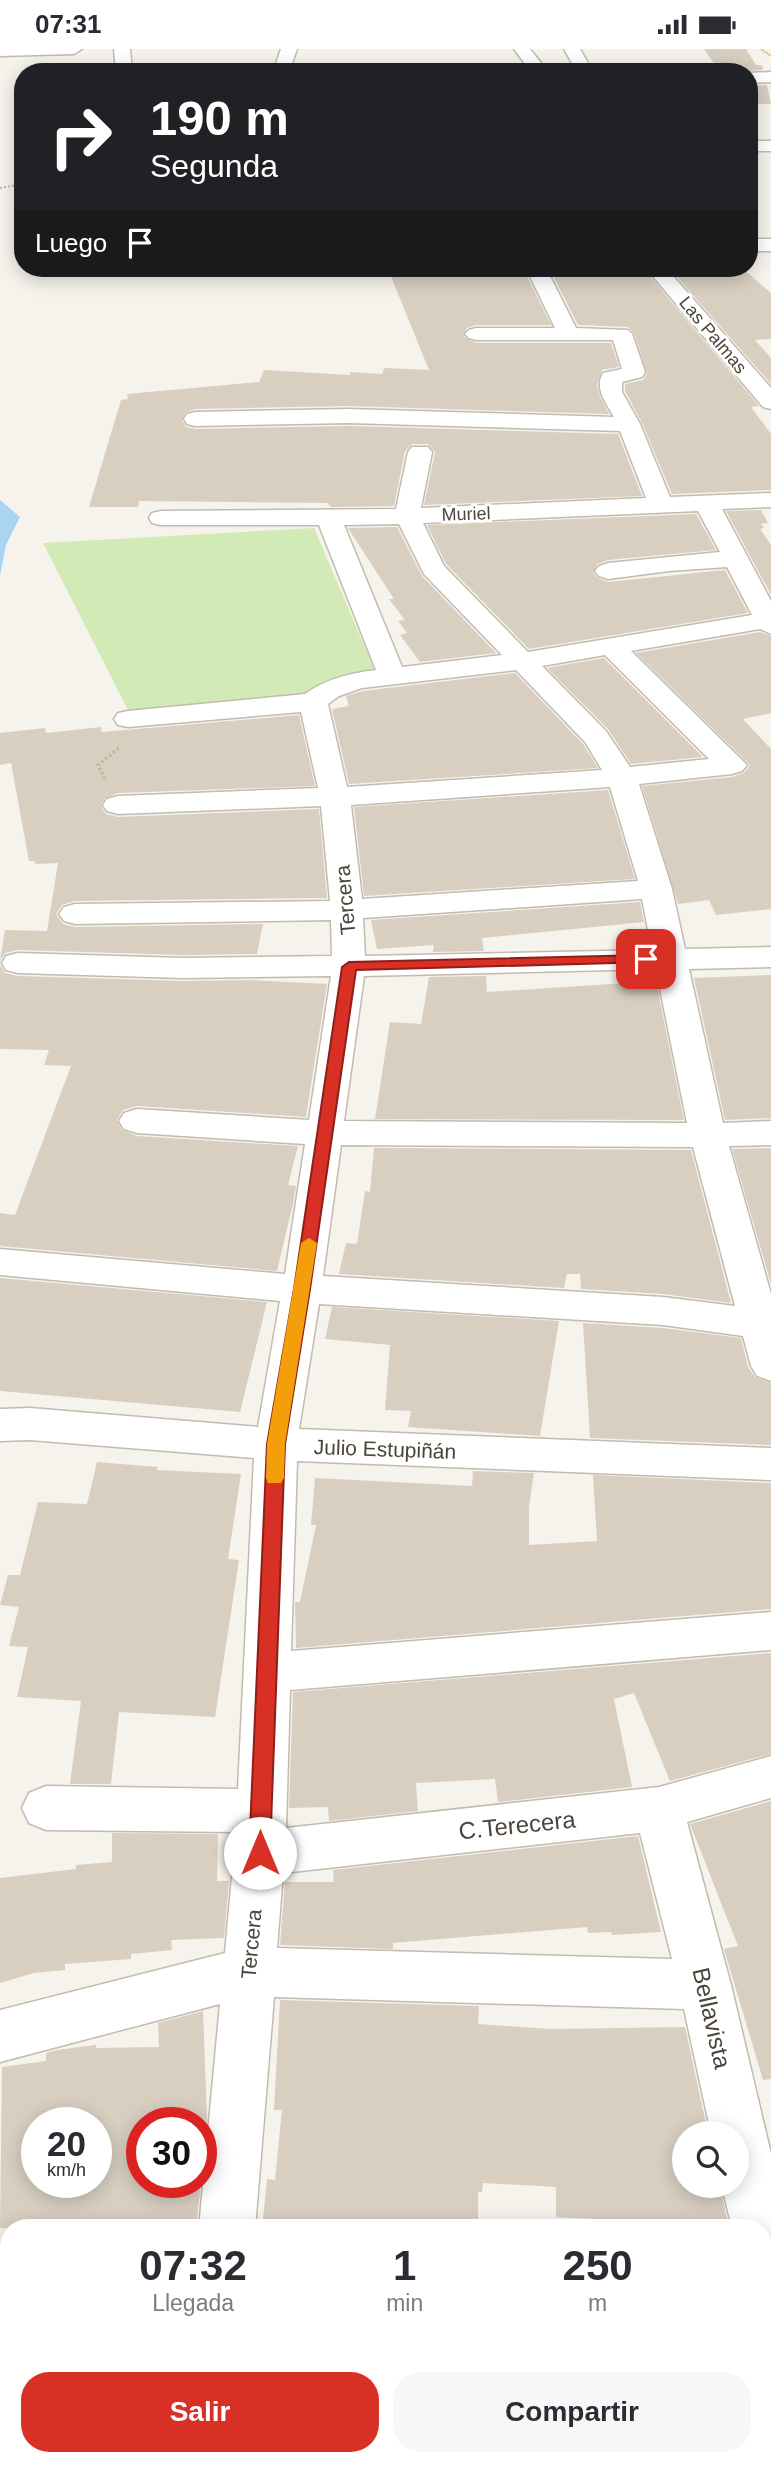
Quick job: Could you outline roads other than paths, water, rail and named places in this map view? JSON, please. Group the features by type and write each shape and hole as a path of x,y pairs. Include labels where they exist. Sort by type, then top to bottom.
{"street":[{"path":"0,51 74,49"},
{"path":"522,49 533,63"},
{"path":"541,277 568,332"},
{"name":"Las Palmas","path":"664,277 771,403"},
{"path":"476,334 613,332 622,336 634,372 614,376 610,381 611,392 629,424 661,506"},
{"path":"744,372 771,368"},
{"path":"195,419 349,416 629,424"},
{"path":"420,452 407,516 433,569 596,737 623,779 656,889 673,958 708,1135 771,1366"},
{"name":"Muriel","path":"161,518 407,516 771,500"},
{"path":"128,719 313,702 340,685 522,661 769,623 707,504"},
{"path":"329,518 393,677"},
{"path":"608,571 669,563 736,559"},
{"path":"118,805 335,797 623,779 732,765 611,646"},
{"name":"Tercera","path":"228,2219 260,1832 276,1444 302,1289 349,967 335,797 313,702"},
{"path":"75,914 346,910 656,889"},
{"path":"18,963 183,968 349,967 771,957"},
{"path":"137,1121 324,1133 771,1133"},
{"path":"0,1262 302,1289 663,1311 760,1324"},
{"name":"Julio Estupiñán","path":"0,1425 30,1424 276,1444 771,1464"},
{"path":"268,1672 771,1631"},
{"name":"C.Terecera","path":"47,1808 260,1832 659,1809 771,1777"},
{"name":"Bellavista","path":"659,1809 705,1985 758,2219"},
{"path":"0,2036 248,1972 705,1985"}],"water":[{"path":"0,500 20,517 6,545 0,576"}]}
